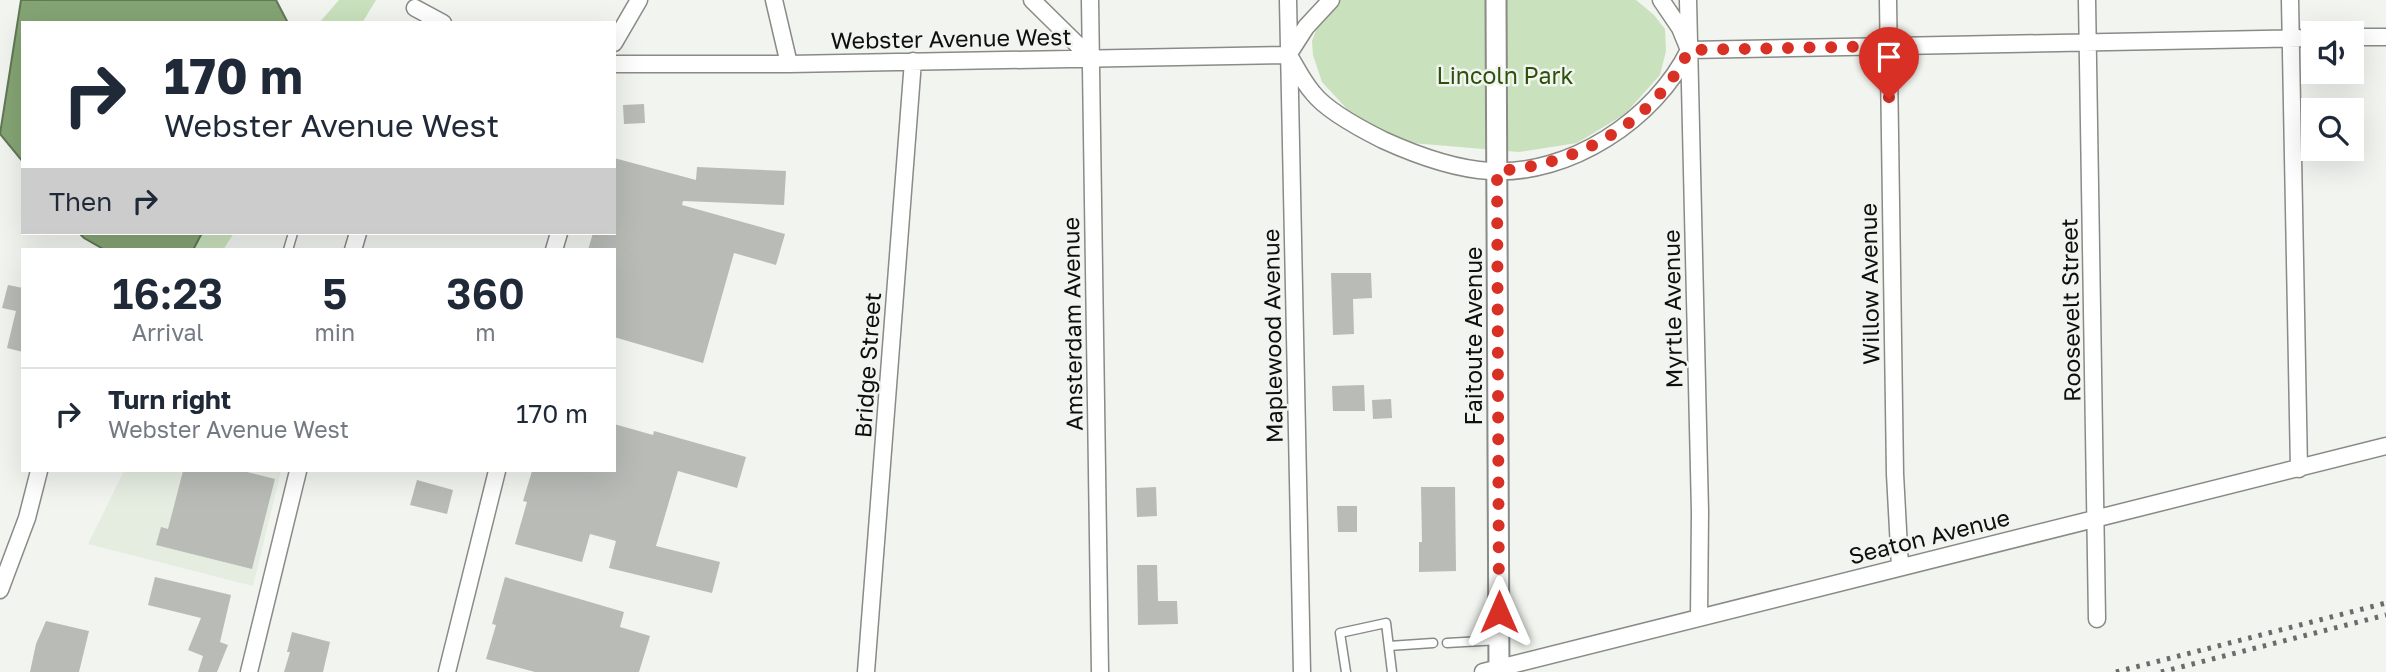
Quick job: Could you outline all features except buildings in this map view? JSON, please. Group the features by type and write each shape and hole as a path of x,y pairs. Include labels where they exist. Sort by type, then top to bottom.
{"street":[{"path":"616,40 639,0"},
{"path":"774,0 789,64"},
{"path":"1032,0 1091,58"},
{"name":"Amsterdam Avenue","path":"1090,0 1100,672"},
{"name":"Maplewood Avenue","path":"1287,0 1302,672"},
{"path":"1331,0 1306,27 1288,55 1314,95 1370,134 1401,148 1467,167 1497,171 1540,165 1608,138 1628,124 1663,91 1678,72 1689,50 1680,28 1661,0"},
{"name":"Faitoute Avenue","path":"1494,671 1499,640 1496,0"},
{"name":"Myrtle Avenue","path":"1688,0 1699,498 1699,617"},
{"name":"Willow Avenue","path":"1888,0 1895,474 1900,567"},
{"name":"Roosevelt Street","path":"2087,0 2097,619"},
{"path":"2290,0 2299,469"},
{"path":"415,10 439,21"},
{"path":"2364,37 2386,37"},
{"path":"1689,50 2301,38"},
{"name":"Webster Avenue West","path":"616,64 789,64 1288,55"},
{"name":"Bridge Street","path":"866,672 913,61"},
{"name":"Seaton Avenue","path":"1494,671 1699,617 2386,446"},
{"path":"0,590 27,518 39,472"},
{"path":"248,672 299,472"},
{"path":"447,672 497,472"}],"lane":[{"path":"1346,672 1340,633 1386,623 1392,672"},
{"path":"1447,643 1499,640"},
{"path":"1389,646 1433,643"}],"shaded area":[{"path":"21,0 276,0 287,21 21,21 21,160 0,134"},
{"path":"81,235 201,235 194,248 102,248"},
{"path":"124,472 281,472 253,586 88,544"}],"green space":[{"path":"339,0 376,0 363,21 321,21"},
{"name":"Lincoln Park","path":"1337,0 1636,0 1654,15 1665,29 1666,51 1660,75 1625,114 1577,143 1519,152 1412,143 1378,129 1347,109 1322,82 1313,55 1312,41 1320,20"},
{"path":"201,235 233,235 224,248 194,248"}],"railway":[{"path":"2116,672 2386,603"},
{"path":"2161,672 2386,615"}],"route":[{"path":"1499,612 1497,171 1540,165 1586,149 1608,138 1628,124 1663,91 1678,72 1689,50 1888,46 1889,99"}]}
